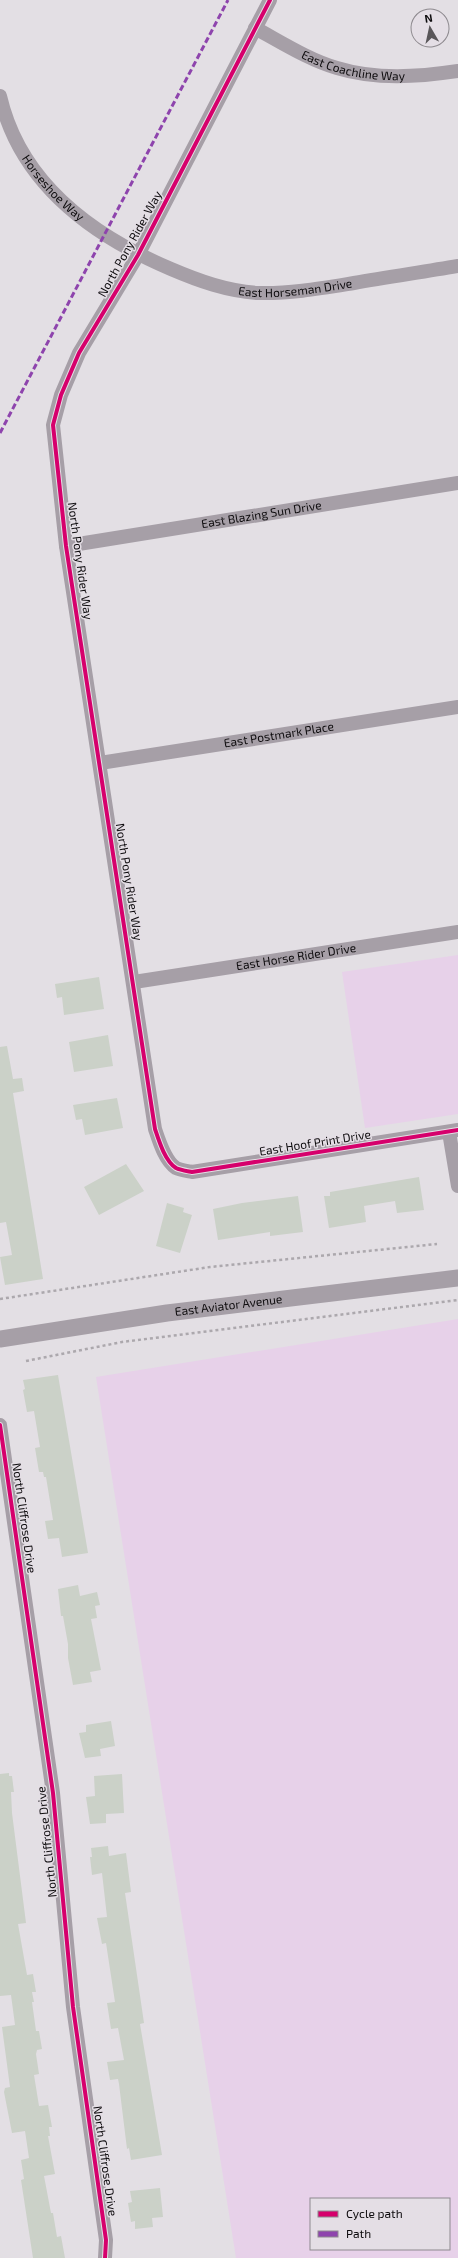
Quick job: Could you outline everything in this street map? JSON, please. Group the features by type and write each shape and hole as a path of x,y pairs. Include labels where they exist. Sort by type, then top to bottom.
{"street":[{"name":"North Pony Rider Way","path":"176,1168 162,1148 155,1129 134,982 66,546 53,425 61,395 79,353 138,255 270,0"},
{"name":"East Coachline Way","path":"255,28 300,52 337,68 386,77 458,71"},
{"name":"Horseshoe Way","path":"0,96 9,127 19,147 42,182 71,210 138,255"},
{"name":"East Horseman Drive","path":"138,255 223,288 258,293 318,289 458,266"},
{"name":"East Blazing Sun Drive","path":"66,546 458,483"},
{"name":"East Postmark Place","path":"100,763 458,707"},
{"name":"East Horse Rider Drive","path":"134,982 458,932"},
{"name":"East Hoof Print Drive","path":"176,1168 192,1172 203,1171 453,1131"},
{"path":"453,1131 458,1186"},
{"name":"East Aviator Avenue","path":"0,1339 167,1313 458,1278"},
{"name":"North Cliffrose Drive","path":"0,1425 53,1794 73,2007 106,2240 105,2258"}],"path":[{"path":"0,1299 210,1267 438,1244"},
{"path":"26,1361 122,1342 458,1300"}],"shaded area":[{"path":"458,955 458,1114 365,1128 342,972"},
{"path":"458,1319 458,2258 236,2258 96,1377"}],"building":[{"path":"99,977 104,1009 64,1015 62,997 57,998 55,984"},
{"path":"108,1035 113,1066 74,1072 69,1042"},
{"path":"7,1046 13,1079 22,1078 24,1091 13,1093 43,1279 5,1285 0,1257 12,1255 6,1222 0,1223 0,1047"},
{"path":"117,1098 123,1128 85,1135 82,1119 76,1120 73,1105"},
{"path":"126,1164 144,1191 99,1215 84,1187"},
{"path":"419,1177 424,1210 397,1213 395,1201 364,1206 366,1222 329,1228 324,1196 330,1196 330,1192"},
{"path":"298,1196 303,1232 270,1236 270,1232 218,1240 213,1209 242,1203"},
{"path":"167,1203 184,1208 183,1212 192,1215 180,1253 156,1246"},
{"path":"58,1375 88,1553 62,1557 59,1538 48,1539 45,1521 53,1520 46,1477 44,1477 43,1472 39,1472 35,1448 40,1447 34,1411 27,1412 23,1390 25,1389 23,1380"},
{"path":"78,1585 80,1596 97,1592 100,1605 95,1606 97,1618 91,1619 101,1670 90,1672 92,1682 73,1685 68,1658 68,1644 63,1616 61,1616 58,1589"},
{"path":"111,1721 115,1746 100,1749 101,1756 85,1758 79,1733 86,1732 86,1725"},
{"path":"9,1773 9,1776 12,1776 14,1792 11,1792 12,1813 26,1923 18,1924 27,1975 33,1974 36,1992 32,1992 34,2002 32,2002 36,2031 39,2031 42,2049 37,2050 36,2054 39,2074 34,2075 39,2106 48,2105 52,2127 49,2127 50,2136 48,2136 55,2174 44,2176 57,2237 61,2236 65,2258 33,2258 21,2180 24,2179 21,2160 29,2158 25,2131 12,2133 4,2092 5,2088 10,2087 2,2027 15,2025 11,1995 0,1996 0,1774"},
{"path":"122,1774 124,1813 106,1814 106,1823 90,1824 86,1797 95,1796 94,1776"},
{"path":"108,1846 109,1856 126,1853 131,1892 125,1893 144,2023 140,2024 162,2155 131,2160 129,2148 127,2149 118,2079 110,2080 107,2062 124,2060 118,2028 111,2029 107,2003 115,2002 106,1943 102,1944 97,1918 107,1917 102,1873 92,1875 90,1857 92,1857 91,1848"},
{"path":"160,2188 163,2217 152,2218 153,2227 135,2229 135,2221 131,2222 128,2203 132,2202 130,2191"}],"marked path":[{"path":"0,433 228,0"}],"cycle path":[{"path":"270,0 138,255 79,353 61,395 53,425 66,546 155,1129 163,1150 172,1165 178,1169 192,1172 458,1130"},
{"path":"0,1425 53,1793 73,2007 106,2240 105,2258"}]}
